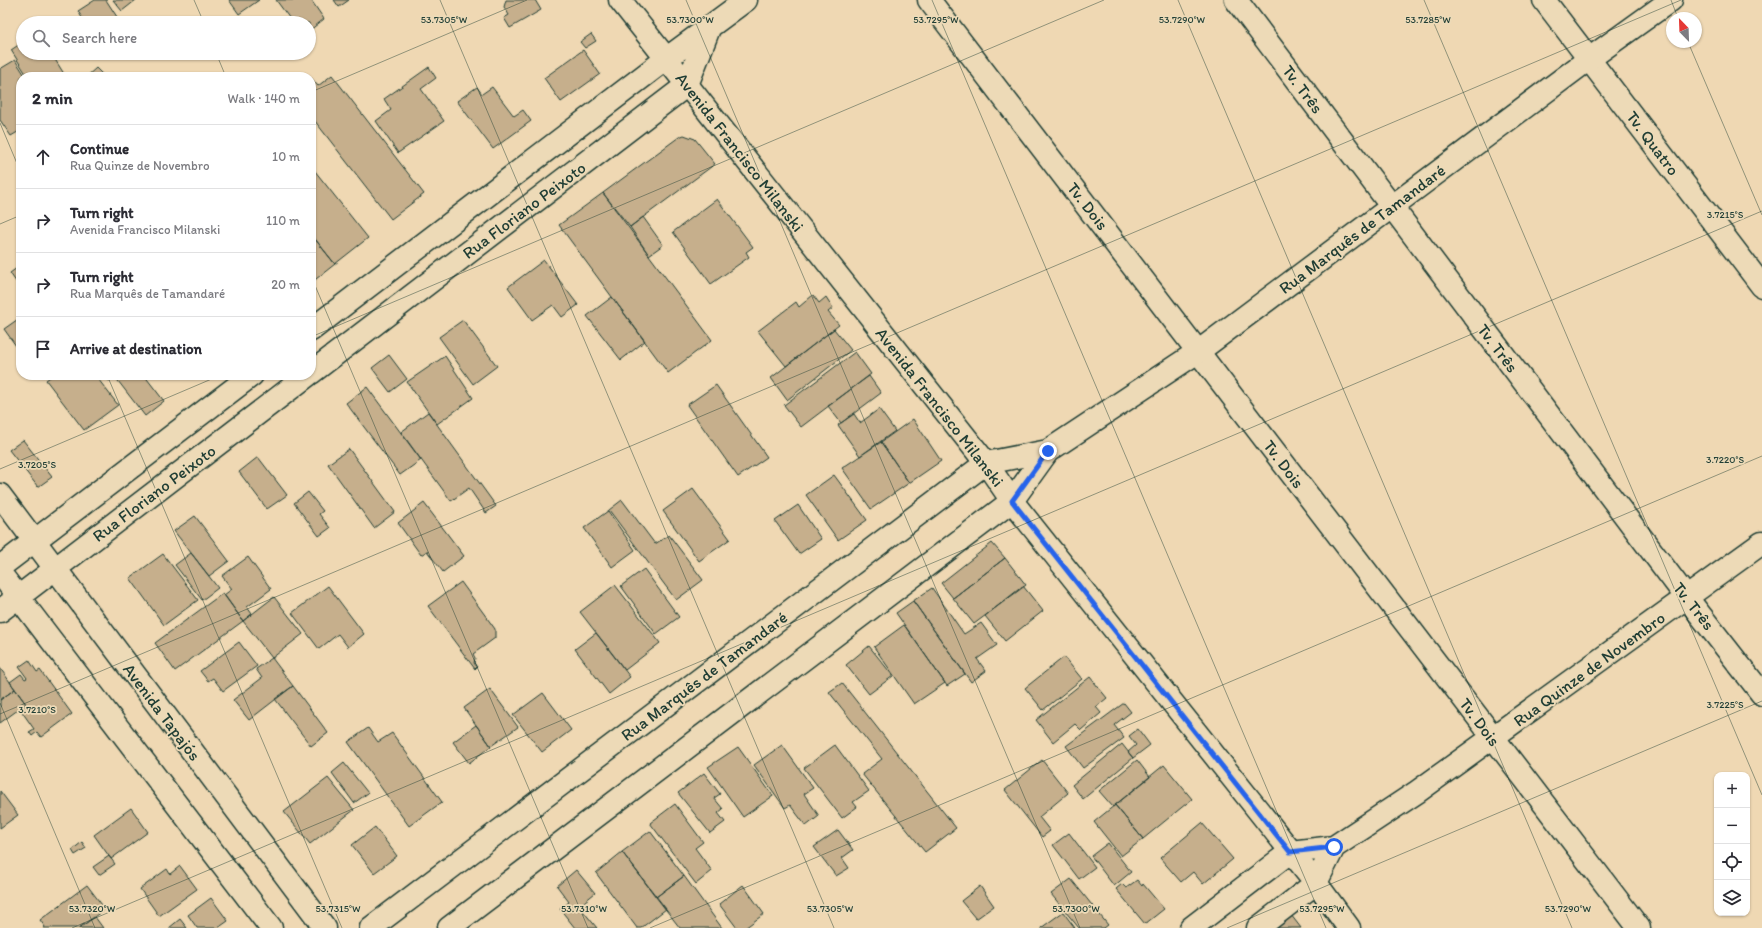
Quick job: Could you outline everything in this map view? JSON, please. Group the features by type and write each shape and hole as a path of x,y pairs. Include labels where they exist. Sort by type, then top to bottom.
{"street":[{"name":"Avenida Francisco Milanski","path":"620,0 986,463 1012,501 1316,883 1349,928"},
{"name":"Rua Floriano Peixoto","path":"316,326 666,59 746,0"},
{"name":"Tv. Dois","path":"929,0 1199,350 1639,928"},
{"name":"Tv. Três","path":"1236,0 1687,598 1762,694"},
{"name":"Tv. Quatro","path":"1544,0 1762,286"},
{"name":"Rua Marquês de Tamandaré","path":"450,928 1012,501 1048,451 1199,350 1392,207 1589,58 1671,0"},
{"path":"687,85 710,26"},
{"name":"Rua Floriano Peixoto","path":"316,369 687,85"},
{"name":"Rua Floriano Peixoto","path":"0,567 245,380"},
{"name":"Rua Floriano Peixoto","path":"0,611 301,380"},
{"name":"Rua Marquês de Tamandaré","path":"371,928 986,463 1048,451"},
{"name":"Avenida Tapajós","path":"0,495 54,569 325,928"},
{"name":"Rua Quinze de Novembro","path":"1290,852 1334,847 1417,792 1762,543"},
{"path":"0,573 272,928"},
{"name":"Rua Quinze de Novembro","path":"1258,928 1316,883 1334,847"},
{"path":"1191,928 1290,852"}],"building":[{"path":"95,0 106,0 116,16 81,16 78,11"},
{"path":"113,0 136,0 122,11"},
{"path":"229,0 259,0 239,14"},
{"path":"276,0 311,0 324,19 316,25 316,16 288,16"},
{"path":"334,0 349,0 339,7"},
{"path":"506,0 535,0 541,10 510,28 504,18 509,15 504,7"},
{"path":"591,34 596,41 585,48 580,42"},
{"path":"16,47 16,58 11,50"},
{"path":"583,50 600,74 561,102 544,78"},
{"path":"15,60 23,72 16,72 16,133 11,136 0,120 0,69"},
{"path":"17,60 55,60 63,72 25,72"},
{"path":"429,67 436,78 421,89 444,121 398,153 376,121 391,110 384,99"},
{"path":"96,68 100,72 92,72"},
{"path":"332,75 424,194 391,219 316,122 316,84 318,86"},
{"path":"477,87 482,94 492,87 514,116 523,110 531,121 493,149 457,101"},
{"path":"684,135 695,139 715,164 630,227 603,193 679,137"},
{"path":"316,172 368,238 335,264 316,240"},
{"path":"603,193 712,340 668,373 559,225"},
{"path":"717,199 753,247 746,252 749,257 711,284 673,232"},
{"path":"643,217 663,245 649,255 630,227"},
{"path":"316,240 335,264 316,279"},
{"path":"544,260 578,305 562,317 553,305 532,320 508,287"},
{"path":"16,269 16,282 10,273"},
{"path":"813,295 819,303 826,297 833,308 828,312 839,325 786,366 758,331 796,302 799,307"},
{"path":"612,297 645,341 621,360 587,316"},
{"path":"463,320 497,366 473,384 439,337"},
{"path":"16,321 16,346 4,329"},
{"path":"834,329 851,350 787,400 771,378"},
{"path":"855,352 871,374 801,427 784,405"},
{"path":"389,355 407,379 390,392 372,368"},
{"path":"445,356 473,398 437,424 407,382"},
{"path":"869,376 881,393 841,423 828,406"},
{"path":"46,380 99,380 118,405 84,430"},
{"path":"117,380 148,380 164,401 145,416"},
{"path":"716,385 767,457 738,477 687,405"},
{"path":"367,387 421,460 400,475 346,403"},
{"path":"879,409 895,431 860,456 838,425 854,414 860,423"},
{"path":"428,412 496,506 486,513 469,488 451,501 401,432"},
{"path":"913,419 941,461 909,483 881,442"},
{"path":"23,440 52,477 38,487 9,450"},
{"path":"881,442 909,483 871,509 842,468"},
{"path":"349,449 395,512 374,528 328,464"},
{"path":"258,457 287,495 267,509 239,472"},
{"path":"834,475 867,520 838,540 806,495"},
{"path":"693,489 730,539 699,561 663,511"},
{"path":"308,492 323,511 319,514 330,528 319,536 294,503"},
{"path":"622,500 655,544 669,535 703,580 676,600 609,510"},
{"path":"424,503 464,556 443,572 427,551 421,555 398,523"},
{"path":"798,505 821,539 799,554 775,521"},
{"path":"608,511 635,550 612,567 584,528"},
{"path":"195,516 229,561 209,576 174,531"},
{"path":"992,543 1005,558 953,598 941,583"},
{"path":"191,553 218,588 202,600 175,565"},
{"path":"163,554 198,600 164,625 130,578"},
{"path":"248,557 271,589 247,607 252,614 243,621 224,595 232,589 222,576"},
{"path":"1005,558 1026,585 974,624 953,598"},
{"path":"644,569 679,617 656,634 621,586"},
{"path":"461,582 495,629 495,638 473,654 475,658 474,663 477,667 475,669 428,606"},
{"path":"615,585 660,643 625,670 580,612"},
{"path":"328,586 364,634 348,647 338,634 319,649 292,613"},
{"path":"1023,586 1043,611 1005,641 985,616"},
{"path":"932,588 964,634 981,623 997,645 977,659 986,671 971,682 913,601"},
{"path":"223,593 243,621 175,671 155,643"},
{"path":"274,597 303,634 272,658 243,621"},
{"path":"913,601 965,674 947,686 896,613"},
{"path":"904,625 945,683 914,704 874,647"},
{"path":"596,633 630,677 609,694 575,649"},
{"path":"239,642 257,666 223,691 213,678 208,681 200,671"},
{"path":"869,646 893,676 869,694 846,665"},
{"path":"1064,657 1082,679 1043,710 1025,688"},
{"path":"272,658 293,686 249,720 233,700 262,678 256,669"},
{"path":"29,660 37,672 40,670 72,714 41,737 37,732 32,736 29,732 34,729 20,709 26,704 10,682 21,674 25,679 27,678 19,667"},
{"path":"0,668 15,689 0,700"},
{"path":"1090,677 1107,698 1096,707 1101,713 1081,730 1075,724 1053,742 1036,720"},
{"path":"842,683 956,828 925,852 862,774 882,759 829,692"},
{"path":"293,686 328,733 311,746 275,699"},
{"path":"15,689 26,704 0,723 0,700"},
{"path":"490,689 518,727 491,746 464,708"},
{"path":"543,693 571,730 542,752 513,715"},
{"path":"1124,703 1131,712 1114,725 1124,738 1083,768 1066,746"},
{"path":"476,725 491,746 469,763 453,742"},
{"path":"368,728 378,742 392,733 442,802 409,826 348,742"},
{"path":"1138,729 1150,745 1133,758 1128,752 1136,745 1129,736"},
{"path":"1122,744 1133,758 1083,799 1072,785"},
{"path":"782,745 813,788 804,794 819,816 806,826 790,805 785,808 754,765"},
{"path":"835,745 869,791 853,802 857,807 842,818 804,768"},
{"path":"738,747 773,796 743,817 708,767"},
{"path":"1042,760 1068,793 1039,817 1050,831 1042,837 1005,790"},
{"path":"1137,760 1150,777 1113,807 1099,791"},
{"path":"344,763 368,793 354,803 332,773"},
{"path":"1164,765 1192,799 1143,839 1115,805"},
{"path":"704,773 720,794 714,798 723,809 718,813 725,822 710,833 678,793"},
{"path":"328,778 354,810 310,844 284,812"},
{"path":"0,791 18,815 0,828"},
{"path":"675,804 703,842 695,848 712,871 696,884 650,823"},
{"path":"1115,805 1143,839 1121,856 1094,822"},
{"path":"131,808 148,832 111,859 94,835"},
{"path":"1202,823 1233,859 1203,884 1193,872 1181,882 1160,858"},
{"path":"375,827 397,856 374,873 352,845"},
{"path":"838,830 853,850 842,858 849,868 836,876 814,847"},
{"path":"650,831 684,876 656,897 622,852"},
{"path":"1069,833 1095,867 1079,879 1053,845"},
{"path":"82,842 86,848 75,855 72,850"},
{"path":"1108,843 1131,872 1114,886 1091,856"},
{"path":"622,852 666,909 641,928 637,928 596,873"},
{"path":"109,856 115,864 99,875 93,867"},
{"path":"180,866 197,889 159,916 140,889 167,869 170,874"},
{"path":"576,870 595,893 579,906 597,928 575,928 560,909 569,902 557,886"},
{"path":"684,876 722,928 680,928 656,897"},
{"path":"1071,879 1108,925 1104,928 1079,928 1051,894"},
{"path":"1137,880 1142,886 1143,884 1164,909 1145,924 1116,889 1122,884 1126,888"},
{"path":"87,885 105,909 79,928 43,928 45,927 40,920"},
{"path":"743,885 764,914 745,928 737,928 719,904"},
{"path":"980,886 994,906 976,919 961,901"},
{"path":"211,898 228,921 218,928 197,928 188,915"},
{"path":"1063,912 1075,928 1041,928"},
{"path":"1291,915 1301,928 1274,928"},
{"path":"95,917 103,928 79,928"},
{"path":"180,919 187,928 169,928"}],"route":[{"path":"1048,451 1012,501 1290,852 1334,847"}]}
